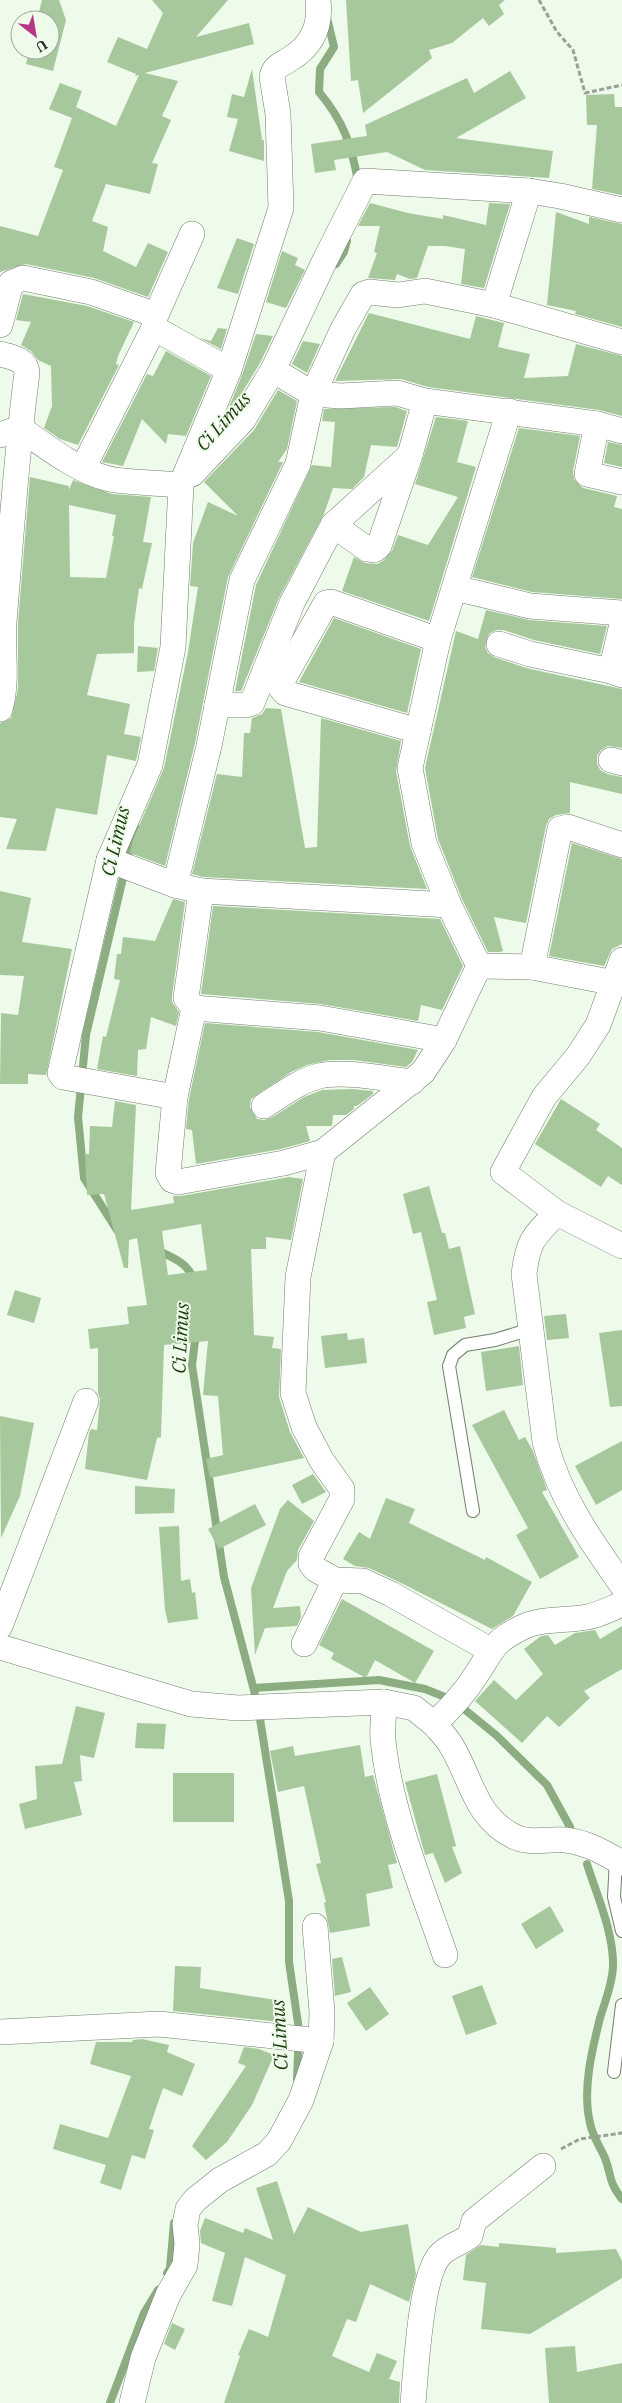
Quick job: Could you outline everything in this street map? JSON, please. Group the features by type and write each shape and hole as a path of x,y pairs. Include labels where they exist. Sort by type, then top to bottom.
{"street":[{"path":"175,1097 63,1077 60,1073 109,860 150,765 173,647 181,485 229,370 281,208 278,114 273,71 276,66 292,58 314,35 320,16 318,0"},
{"path":"181,485 243,420 273,370 365,181 529,191 622,210"},
{"path":"494,305 529,191"},
{"path":"84,468 155,322 192,234"},
{"path":"0,325 10,283 23,278 91,292 155,322 229,370"},
{"path":"175,885 217,705 242,580 298,464 313,394 343,329 363,294 369,292 398,295 425,291 494,305 622,342"},
{"path":"0,354 21,360 27,366 10,432 3,697 0,709"},
{"path":"273,370 313,394 341,396 397,393 425,401 597,424 622,431"},
{"path":"332,525 367,549 374,550 379,546 410,455 425,401"},
{"path":"479,966 449,905 424,843 410,768 438,640 509,411"},
{"path":"597,424 587,474 622,482"},
{"path":"10,432 47,448 84,468 114,480 181,485"},
{"path":"217,705 246,705 252,703 292,603 332,525 410,455"},
{"path":"455,588 530,606 622,613"},
{"path":"418,731 284,693 281,688 282,681 326,603 331,602 438,640"},
{"path":"499,644 530,654 616,673 622,624"},
{"path":"532,967 560,829 568,827 622,845"},
{"path":"109,860 175,885 201,891 449,905"},
{"path":"201,891 186,998 194,1008 320,1018 444,1040"},
{"path":"622,960 598,1025 578,1056 544,1097 503,1172 556,1213 622,1246"},
{"path":"479,966 532,967 614,983"},
{"path":"194,1008 175,1097 168,1173 172,1180 178,1182 284,1163 323,1152 423,1072 444,1040 479,966"},
{"path":"264,1106 303,1082 320,1076 338,1075 412,1082"},
{"path":"323,1152 298,1277 292,1393 304,1427 322,1461 342,1489 342,1499 311,1557 311,1564 315,1569 335,1580 363,1581 391,1594 490,1650"},
{"path":"556,1213 532,1238 526,1254 524,1274 545,1442 552,1468 564,1496 622,1585"},
{"path":"0,1626 86,1401"},
{"path":"304,1644 335,1580"},
{"path":"434,1724 475,1678 490,1650 499,1641 524,1626 547,1621 593,1616 622,1604"},
{"path":"0,1647 191,1704 238,1708 384,1702 414,1708 434,1724 452,1745 470,1788 490,1818 513,1836 535,1842 564,1840 594,1846 619,1861"},
{"path":"384,1702 383,1739 390,1782 408,1845 445,1955"},
{"path":"132,2403 143,2358 168,2295 185,2265 187,2244 185,2224 188,2209 194,2200 220,2180 258,2161 279,2141 301,2100 321,2041 322,2012 315,1926"},
{"path":"0,2032 159,2024 321,2041"},
{"path":"413,2403 426,2286 434,2262 440,2255 470,2236 474,2221 488,2208 543,2166"}],"lane":[{"path":"473,1511 449,1366 453,1354 465,1346 495,1340 531,1329"},
{"path":"619,1861 614,1897 622,1931"},
{"path":"614,2072 622,2006"}],"path":[{"path":"539,0 557,32 573,50 585,93 614,89 622,85"},
{"path":"543,2166 563,2147 580,2139 622,2133"}],"building":[{"path":"42,0 59,0 66,20 60,44 60,10 40,10"},
{"path":"152,0 228,0 196,37 249,23 254,44 145,73 178,81 162,116 171,120 152,163 158,164 150,194 106,184 92,221 108,227 103,251 136,267 148,243 168,252 148,297 94,278 26,264 0,272 0,226 38,236 63,170 54,167 72,118 49,109 60,83 82,91 76,107 116,126 139,75 135,76 136,74 107,62 118,37 147,49 163,13"},
{"path":"346,0 505,0 499,5 504,14 489,26 483,18 452,43 429,50 432,58 363,113 358,80 351,81"},
{"path":"27,60 56,60 53,71 26,64"},
{"path":"252,69 262,140 264,140 264,161 229,151 238,119 227,117 232,94 244,97"},
{"path":"510,71 526,98 456,138 553,151 549,178 425,170 387,152 334,160 336,170 315,173 311,144 367,136 365,125 467,78 474,93"},
{"path":"614,94 615,107 622,107 622,195 592,189 597,125 587,125 586,95"},
{"path":"370,203 408,213 443,219 443,215 486,225 489,203 510,204 484,288 461,284 465,249 445,246 428,246 417,278 410,279 397,274 395,280 368,278 377,253 374,252 380,226 358,226"},
{"path":"556,212 589,224 589,217 622,224 622,327 575,314 576,311 547,305"},
{"path":"237,238 254,244 238,294 217,288"},
{"path":"282,251 298,258 295,265 305,270 286,308 266,302"},
{"path":"23,294 87,306 134,322 118,356 116,364 119,365 78,445 60,439 44,428 52,406 51,366 38,360 31,351 21,345 31,322 16,320"},
{"path":"369,313 470,339 476,316 504,323 498,347 530,354 524,378 568,376 576,344 622,356 622,416 599,410 428,387 401,379 335,381"},
{"path":"218,328 227,329 221,349 200,338 211,341"},
{"path":"256,334 273,336 260,363 231,411 227,412 242,375"},
{"path":"303,341 320,344 307,373 292,364"},
{"path":"166,351 211,376 186,436 168,434 166,444 142,419 123,466 102,462 147,374 153,376"},
{"path":"278,390 297,401 287,449 278,462 283,462 228,577 195,743 165,866 130,853 133,840 164,768 188,652 198,587 190,586 193,543 208,502 238,516 204,482 254,430"},
{"path":"395,407 407,411 397,447 371,445 364,477 352,489 333,488 324,514 279,598 241,691 235,691 256,585 312,465 331,467 335,422 322,421 324,409"},
{"path":"436,417 468,421 457,462 476,467 429,621 342,591 354,557 365,563 377,564 383,561 392,551 398,535 428,545 458,497 415,484"},
{"path":"519,428 580,436 573,471 574,479 583,488 617,496 614,507 622,509 622,599 532,592 472,577"},
{"path":"608,442 622,445 622,467 604,463"},
{"path":"30,477 69,486 69,490 73,480 112,494 151,497 143,542 152,543 142,589 139,588 134,624 134,653 97,654 87,695 130,704 124,734 141,737 136,761 107,755 97,815 56,808 46,851 6,849 17,819 0,817 0,723 11,718 18,689 18,623","holes":["69,505 116,515 106,578 70,577"]},
{"path":"486,610 529,620 607,626 600,654 534,640 503,630 496,630 489,634 485,647 488,653 494,657 526,668 622,689 622,748 608,746 601,750 597,756 597,763 600,770 607,774 622,777 622,794 570,782 570,813 556,815 549,819 546,826 526,923 494,917 503,951 500,952 488,952 462,899 438,839 425,768 456,631 478,639"},
{"path":"334,618 421,649 407,713 299,682"},
{"path":"138,646 158,648 154,671 137,672"},
{"path":"266,708 281,709 305,848 317,847 321,718 401,741 396,771 410,846 427,889 203,877 192,874 217,774 242,777 244,733 250,733 252,718 262,714"},
{"path":"572,843 622,859 622,944 612,949 604,966 549,956"},
{"path":"0,891 31,898 22,942 72,949 46,1075 28,1074 28,1084 0,1084 1,1013 18,1015 24,976 0,975"},
{"path":"173,899 185,902 172,996 172,1002 179,1012 176,1026 151,1017 146,1049 138,1050 137,1076 97,1069 103,1036 106,1037 120,980 114,979 117,954 121,954 123,937 155,941"},
{"path":"213,906 440,919 463,966 442,1010 421,1005 418,1021 321,1004 201,994"},
{"path":"205,1023 318,1032 418,1050 412,1062 406,1067 354,1060 329,1060 307,1065 291,1072 251,1099 250,1107 257,1119 271,1118 304,1097 322,1090 352,1089 373,1091 373,1094 357,1106 354,1106 354,1109 346,1115 333,1115 332,1126 306,1126 310,1141 281,1149 196,1164 192,1130 186,1129 189,1099"},
{"path":"561,1099 600,1124 596,1130 622,1148 622,1185 608,1176 601,1187 535,1144"},
{"path":"115,1101 136,1105 131,1210 174,1203 173,1196 289,1177 303,1179 291,1240 266,1237 266,1249 251,1249 254,1335 274,1337 272,1348 281,1349 279,1397 290,1432 304,1458 210,1478 206,1459 223,1455 218,1396 203,1395 208,1341 164,1345 161,1437 157,1438 147,1480 85,1469 89,1433 91,1429 97,1430 100,1399 98,1393 98,1348 90,1349 88,1329 129,1324 127,1307 147,1305 137,1238 129,1240 128,1268 124,1268 104,1194 87,1195 85,1154 89,1154 90,1126 112,1127","holes":["201,1224 207,1270 168,1275 162,1231"]},
{"path":"429,1186 442,1233 445,1233 449,1249 460,1246 475,1314 464,1317 466,1328 434,1335 427,1302 437,1300 421,1232 413,1234 403,1194"},
{"path":"15,1290 41,1298 34,1323 7,1315"},
{"path":"566,1314 569,1338 547,1340 544,1316"},
{"path":"622,1330 622,1406 610,1407 599,1333"},
{"path":"347,1333 348,1340 364,1338 367,1363 325,1368 321,1336"},
{"path":"519,1346 523,1385 486,1391 481,1352"},
{"path":"504,1410 519,1440 525,1437 533,1451 547,1490 542,1492 579,1557 540,1579 516,1535 528,1528 472,1425"},
{"path":"0,1416 34,1423 20,1496 1,1538"},
{"path":"622,1441 622,1490 596,1505 575,1466"},
{"path":"313,1474 326,1492 302,1504 292,1485"},
{"path":"135,1486 175,1489 174,1513 135,1514"},
{"path":"386,1498 415,1509 409,1523 485,1560 486,1557 532,1582 513,1616 492,1629 397,1581 369,1568 355,1566 343,1559 359,1532 370,1539"},
{"path":"288,1500 314,1521 298,1550 297,1560 287,1571 273,1608 300,1606 301,1617 297,1626 265,1628 255,1655 251,1588 280,1509"},
{"path":"255,1504 266,1525 219,1549 208,1529"},
{"path":"179,1526 181,1581 190,1579 192,1593 195,1592 198,1619 168,1623 165,1610 159,1527"},
{"path":"342,1599 434,1651 415,1683 375,1660 366,1678 331,1659 334,1653 319,1645"},
{"path":"622,1626 622,1669 584,1691 590,1698 559,1727 547,1716 522,1743 475,1701 494,1680 516,1700 543,1674 524,1649 541,1636 548,1635 555,1645 575,1633 595,1630 600,1639"},
{"path":"76,1706 105,1713 94,1758 80,1755 82,1781 74,1782 82,1815 25,1829 19,1804 37,1799 35,1766 62,1764"},
{"path":"137,1723 166,1724 164,1749 135,1748"},
{"path":"360,1745 365,1777 373,1775 397,1863 388,1865 393,1888 366,1894 370,1926 330,1933 324,1903 326,1902 316,1864 321,1863 304,1786 278,1792 270,1751 293,1746 295,1756"},
{"path":"173,1773 234,1773 234,1822 173,1822"},
{"path":"437,1774 456,1846 452,1847 462,1873 445,1883 433,1853 425,1855 405,1782"},
{"path":"550,1906 564,1931 536,1949 521,1924"},
{"path":"342,1957 351,1992 335,1996 332,1959"},
{"path":"175,1966 201,1967 200,1988 282,2001 280,2022 173,2011"},
{"path":"482,1985 497,2024 466,2035 452,1996"},
{"path":"370,1987 389,2014 366,2031 347,2003"},
{"path":"142,2039 169,2045 167,2052 195,2064 182,2096 163,2088 149,2129 154,2130 145,2159 132,2155 121,2190 100,2183 106,2165 53,2149 60,2124 108,2138 131,2076 90,2064 96,2042 132,2042 133,2040"},
{"path":"244,2047 259,2049 274,2055 252,2105 227,2142 206,2160 192,2146 246,2066 238,2063"},
{"path":"277,2181 294,2234 308,2207 361,2232 408,2224 416,2274 409,2302 370,2284 356,2322 347,2319 332,2356 369,2372 377,2353 397,2361 389,2379 400,2382 399,2403 224,2403 240,2356 238,2355 249,2329 268,2337 286,2275 245,2257 232,2306 212,2301 225,2253 201,2243 200,2231 205,2218 243,2233 245,2228 273,2240 256,2188"},
{"path":"499,2243 556,2248 556,2253 616,2249 622,2261 622,2278 530,2334 481,2329 486,2283 463,2280 466,2255 481,2245 499,2247"},
{"path":"172,2323 185,2329 175,2350 164,2344"},
{"path":"575,2346 577,2372 622,2363 622,2403 549,2403 545,2348"}],"waterway":[{"name":"Ci Limus","path":"327,18 334,47 320,69 319,92 335,113 345,134 358,181"},
{"name":"Ci Limus","path":"336,264 344,252 347,241"},
{"name":"Ci Limus","path":"117,1230 84,1178 78,1117 86,1035 135,827"},
{"name":"Ci Limus","path":"156,1250 184,1265 194,1280"},
{"name":"Ci Limus","path":"196,1333 192,1365 224,1577 255,1694"},
{"path":"254,1688 379,1680 425,1689 450,1699"},
{"path":"464,1709 496,1735 547,1785 570,1827"},
{"name":"Ci Limus","path":"260,1719 289,1901 289,1962 299,2030 297,2079"},
{"path":"587,1864 608,1928 613,1954 610,1987 600,2018 591,2057 587,2097 588,2110 592,2132 605,2158 612,2183 622,2199"},
{"name":"Ci Limus","path":"167,2273 170,2268 174,2223"},
{"name":"Ci Limus","path":"110,2403 144,2313 158,2290"}]}
